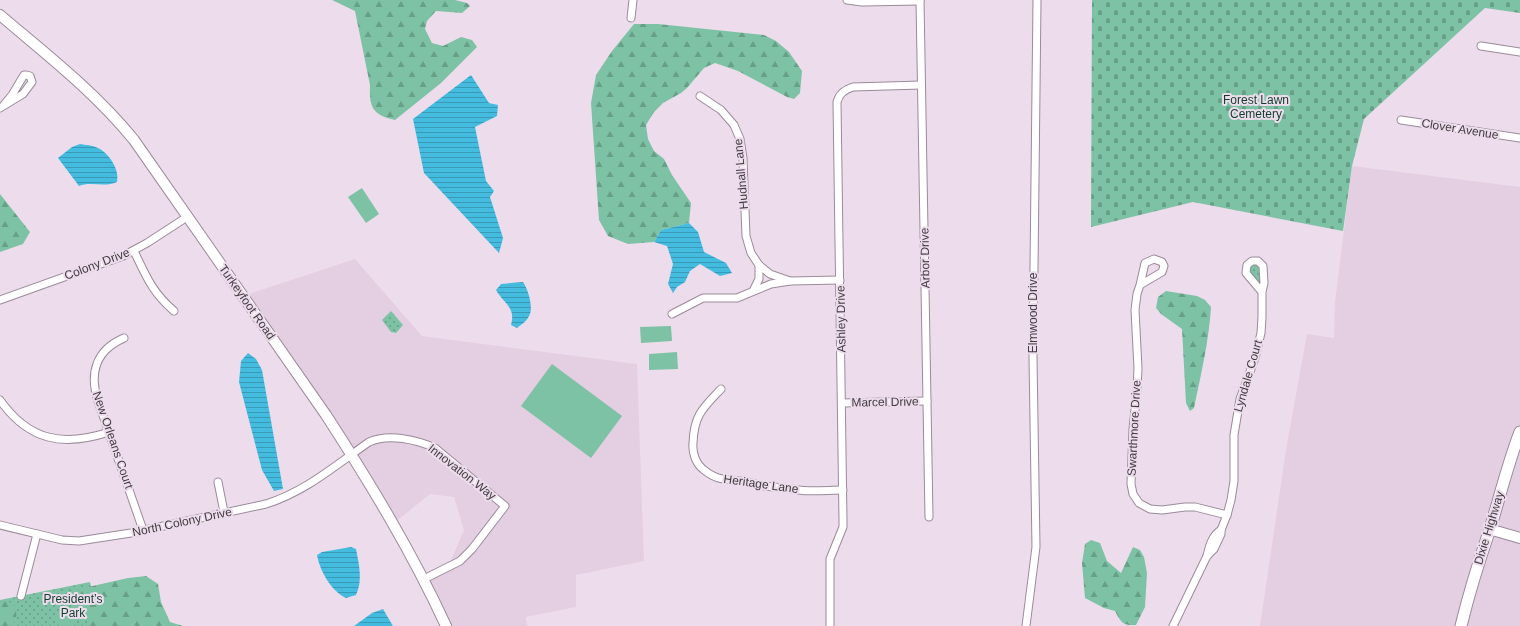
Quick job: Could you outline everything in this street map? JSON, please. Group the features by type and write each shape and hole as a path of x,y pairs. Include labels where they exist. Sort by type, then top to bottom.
{"main road":[{"name":"Turkeyfoot Road","path":"0,16 76,79 115,117 134,140 326,415 352,455 424,579 446,626"},
{"name":"Dixie Highway","path":"1461,626 1478,562 1490,529 1510,460 1520,432"},
{"path":"1490,529 1520,538"}],"street":[{"path":"631,18 633,0"},
{"path":"847,0 862,2 920,0"},
{"name":"Arbor Drive","path":"920,0 929,517"},
{"name":"Elmwood Drive","path":"1026,626 1036,547 1033,351 1037,0"},
{"path":"1481,46 1520,52"},
{"path":"24,75 30,76 32,82 23,94 1,107 12,95 24,75"},
{"name":"Ashley Drive","path":"830,626 829,566 832,553 843,527 838,98 844,91 853,87 921,85"},
{"name":"Hudnall Lane","path":"700,96 721,110 734,125 740,139 743,158 746,236 751,253 759,265 770,274 790,280"},
{"name":"Clover Avenue","path":"1401,120 1520,138"},
{"name":"Colony Drive","path":"0,300 134,250 187,217"},
{"path":"134,250 152,287 164,303 174,311"},
{"path":"753,291 759,279 759,265"},
{"name":"Hudnall Lane","path":"672,314 703,298 733,298 771,284 790,280 840,280"},
{"name":"Swarthmore Drive","path":"1140,285 1135,310 1138,368 1132,437 1131,484 1133,494 1140,503 1150,509 1162,510 1195,507 1227,515"},
{"name":"Lyndale Court","path":"1174,626 1207,556 1221,534 1220,530 1227,515 1234,481 1234,435 1244,386 1258,348 1262,317 1262,292"},
{"name":"New Orleans Court","path":"124,338 114,343 104,352 95,370 94,388 143,530"},
{"name":"Heritage Lane","path":"722,389 702,408 696,420 693,448 697,463 704,471 718,478 729,481 741,480 758,485 774,486 799,491 843,490"},
{"path":"0,400 7,411 20,423 45,436 72,440 94,437 109,432"},
{"name":"Marcel Drive","path":"842,403 927,401"},
{"name":"Innovation Way","path":"352,455 370,442 381,438 394,437 424,443 435,448 505,506 472,549 460,561 424,579"},
{"name":"North Colony Drive","path":"0,525 62,540 79,541 143,530 281,500 299,491 352,455"},
{"path":"218,482 224,512"},
{"path":"21,596 37,534"}],"shaded area":[{"path":"1352,166 1520,187 1520,626 1260,626 1286,450 1307,334 1334,338 1335,302"},
{"path":"355,259 422,336 637,364 644,561 576,575 576,607 526,617 527,626 446,626 424,579 448,567 464,530 454,497 430,494 393,524 243,296"}],"green space":[{"path":"332,0 455,0 467,3 470,6 462,13 436,11 427,21 425,29 432,43 443,46 461,37 472,40 477,47 441,83 395,120 388,118 377,113 370,99 370,85 355,11"},
{"name":"Forest Lawn Cemetery","path":"1092,0 1520,0 1520,13 1485,8 1364,119 1352,166 1343,231 1193,202 1091,227"},
{"path":"634,24 658,24 764,35 776,41 789,52 802,71 800,93 794,99 787,97 738,71 715,63 704,68 681,93 663,103 654,112 646,125 648,139 654,151 664,159 672,175 691,203 689,223 661,230 654,242 628,244 608,236 599,220 591,103 596,75 612,51"},
{"path":"362,188 379,214 366,223 348,197"},
{"path":"0,194 30,232 23,244 0,252"},
{"path":"1251,264 1260,266 1261,288 1249,274 1248,269"},
{"path":"1166,291 1197,296 1205,300 1211,307 1202,370 1194,408 1190,411 1186,403 1182,329 1161,314 1156,308 1158,297"},
{"path":"391,311 403,325 396,333 391,332 382,320"},
{"path":"671,326 672,341 641,343 640,327"},
{"path":"677,352 678,369 649,370 649,354"},
{"path":"552,364 622,416 591,458 521,406"},
{"path":"1091,540 1100,543 1107,561 1121,573 1133,547 1140,550 1144,557 1147,573 1145,607 1136,625 1125,624 1121,621 1115,611 1104,608 1085,598 1082,563 1085,544"},
{"path":"146,576 158,584 161,602 170,622 183,626 89,626 88,621 74,604 75,590 128,578"},
{"name":"President’s Park","path":"90,582 98,626 0,626 0,600"},
{"path":"0,601 9,602 16,608 16,621 10,626 0,626"},
{"path":"63,612 74,626 62,626 55,618"}],"water":[{"path":"471,75 489,103 498,105 497,116 475,127 486,181 494,191 490,197 503,238 499,253 424,173 413,119"},
{"path":"80,144 96,147 102,150 110,158 117,172 117,182 112,184 88,184 79,186 58,158 72,147"},
{"path":"689,223 698,232 704,252 726,263 732,273 720,276 700,264 690,271 685,282 677,287 673,293 668,284 673,264 667,246 654,242 661,230"},
{"path":"523,282 527,289 531,308 527,320 517,328 511,325 511,310 496,290 501,284"},
{"path":"248,353 256,359 262,370 283,489 274,491 262,470 239,382 241,361"},
{"path":"351,547 356,549 360,578 356,595 346,598 331,586 318,561 317,555 322,552"},
{"path":"383,609 393,626 354,626 372,613"}]}
